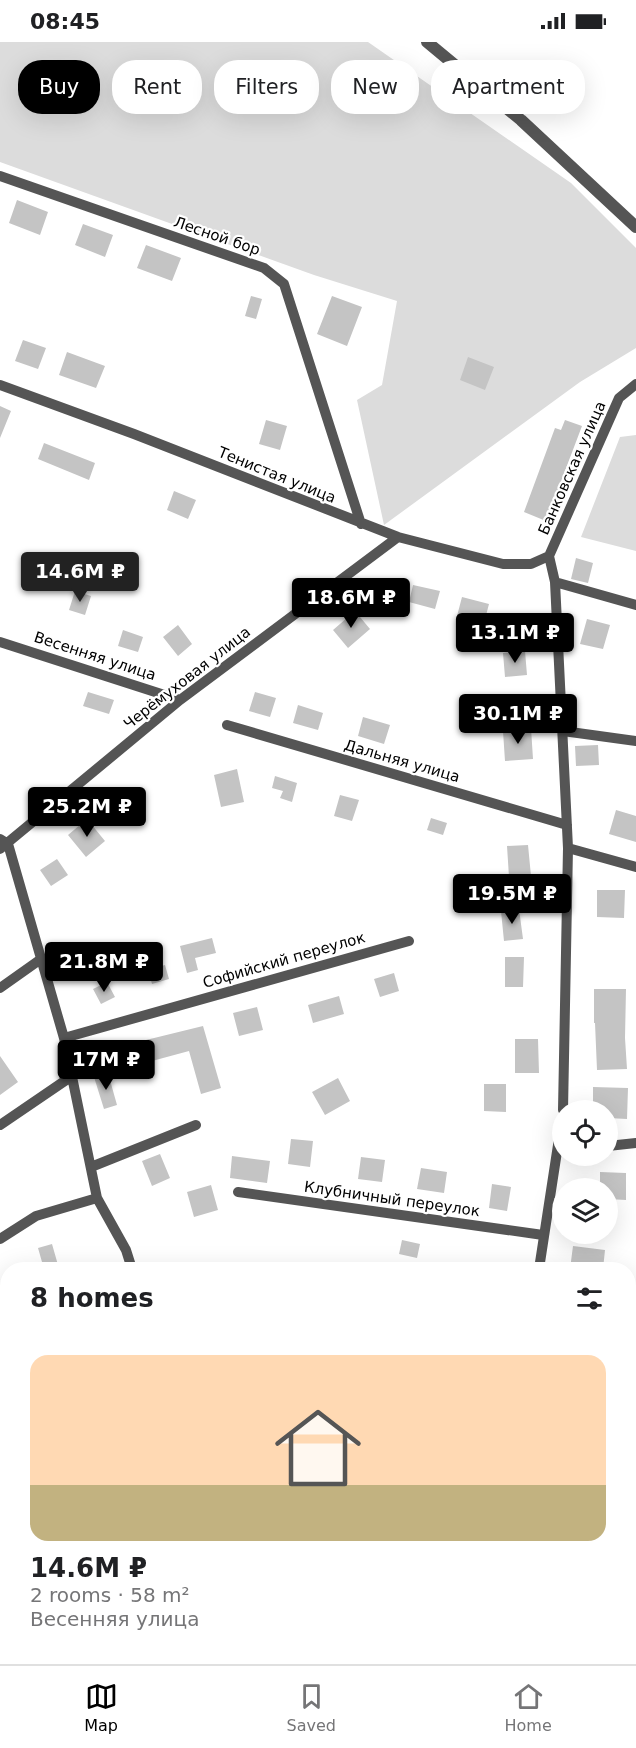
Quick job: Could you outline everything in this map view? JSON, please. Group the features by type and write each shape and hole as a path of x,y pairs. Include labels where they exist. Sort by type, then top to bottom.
{"street":[{"path":"427,42 521,120 636,227"},
{"name":"Лесной бор","path":"0,176 264,268 284,284 361,524"},
{"name":"Банковская улица","path":"563,1100 568,848 555,582 549,556 620,398 636,384"},
{"name":"Тенистая улица","path":"0,385 134,434 398,537 503,564 531,564 549,556"},
{"name":"Черёмуховая улица","path":"3,844 180,700 398,537"},
{"path":"555,582 636,605"},
{"name":"Весенняя улица","path":"0,642 180,700"},
{"name":"Дальняя улица","path":"227,725 567,825"},
{"path":"563,731 636,741"},
{"path":"3,844 64,1038 97,1198 126,1250 130,1262"},
{"path":"568,848 636,867"},
{"name":"Софийский переулок","path":"64,1038 409,941"},
{"path":"0,988 41,959"},
{"path":"0,1125 72,1076"},
{"path":"91,1167 196,1125"},
{"path":"618,1145 636,1143"},
{"path":"540,1262 558,1166"},
{"name":"Клубничный переулок","path":"237,1192 543,1235"},
{"path":"0,1239 36,1216 97,1198"}],"shaded area":[{"path":"0,42 368,42 394,60 331,60 331,114 419,114 419,77 431,86 431,114 472,114 571,183 636,248 636,348 580,382 384,525 357,400 382,385 397,301 314,275 0,162"},
{"path":"636,435 636,551 581,537 620,437"}],"building":[{"path":"17,200 48,212 40,235 9,223"},
{"path":"83,224 113,235 105,257 75,245"},
{"path":"146,245 181,258 172,281 137,268"},
{"path":"251,296 262,299 256,319 245,316"},
{"path":"332,296 362,307 347,346 317,334"},
{"path":"23,340 46,348 38,369 15,361"},
{"path":"67,352 105,366 96,388 59,375"},
{"path":"468,357 494,367 485,390 460,380"},
{"path":"0,406 11,411 0,438"},
{"path":"266,420 287,426 280,450 259,444"},
{"path":"565,420 582,426 546,521 524,512 555,428 561,430"},
{"path":"44,443 95,463 89,480 38,459"},
{"path":"174,491 196,500 188,519 167,510"},
{"path":"576,558 593,563 588,583 571,579"},
{"path":"413,585 440,591 435,609 409,602"},
{"path":"75,591 91,596 85,615 69,610"},
{"path":"462,597 489,604 484,623 457,616"},
{"path":"355,611 370,629 348,648 333,630"},
{"path":"587,619 610,625 603,649 580,644"},
{"path":"178,625 192,644 178,656 163,637"},
{"path":"123,630 143,637 138,652 118,646"},
{"path":"525,651 527,675 505,677 503,653"},
{"path":"88,692 114,700 109,714 83,706"},
{"path":"255,692 276,698 270,717 249,711"},
{"path":"298,705 323,713 318,730 293,723"},
{"path":"363,717 390,725 384,744 358,736"},
{"path":"531,728 533,759 505,761 503,731"},
{"path":"598,745 599,765 576,766 575,746"},
{"path":"237,769 244,802 221,807 214,775"},
{"path":"275,776 297,783 292,802 280,798 283,791 272,788"},
{"path":"340,795 359,800 352,821 334,816"},
{"path":"616,810 636,816 636,842 609,834"},
{"path":"431,818 447,823 443,835 427,830"},
{"path":"87,819 105,841 86,857 68,835"},
{"path":"528,845 531,876 509,877 507,846"},
{"path":"57,859 68,875 51,886 40,870"},
{"path":"597,890 625,890 624,918 597,917"},
{"path":"519,909 523,939 504,941 501,911"},
{"path":"212,938 216,953 195,958 198,970 187,973 180,946"},
{"path":"505,957 524,957 523,987 505,987"},
{"path":"165,965 169,979 152,984 148,970"},
{"path":"394,973 399,991 380,997 374,979"},
{"path":"107,982 115,997 101,1004 93,989"},
{"path":"594,989 626,989 627,1069 597,1070"},
{"path":"339,996 344,1014 313,1023 308,1005"},
{"path":"257,1007 263,1030 239,1036 233,1013"},
{"path":"203,1026 221,1088 201,1094 189,1051 152,1061 146,1040"},
{"path":"515,1039 538,1039 539,1073 515,1073"},
{"path":"0,1056 18,1082 0,1095"},
{"path":"108,1073 117,1105 104,1109 94,1077"},
{"path":"338,1078 350,1101 325,1115 312,1092"},
{"path":"484,1084 506,1084 506,1112 484,1111"},
{"path":"593,1087 628,1088 627,1119 618,1119 618,1100 593,1100"},
{"path":"291,1139 313,1141 310,1167 288,1164"},
{"path":"160,1154 170,1178 152,1186 142,1161"},
{"path":"232,1156 270,1161 267,1183 230,1178"},
{"path":"361,1157 385,1160 382,1182 358,1179"},
{"path":"421,1168 447,1172 444,1193 417,1189"},
{"path":"600,1172 626,1173 626,1200 618,1200 618,1178 600,1178"},
{"path":"492,1184 511,1187 507,1211 489,1208"},
{"path":"211,1185 218,1210 194,1217 187,1192"},
{"path":"402,1240 420,1244 417,1258 399,1254"},
{"path":"52,1244 57,1262 42,1262 38,1248"},
{"path":"573,1246 605,1250 604,1262 571,1262"}]}
